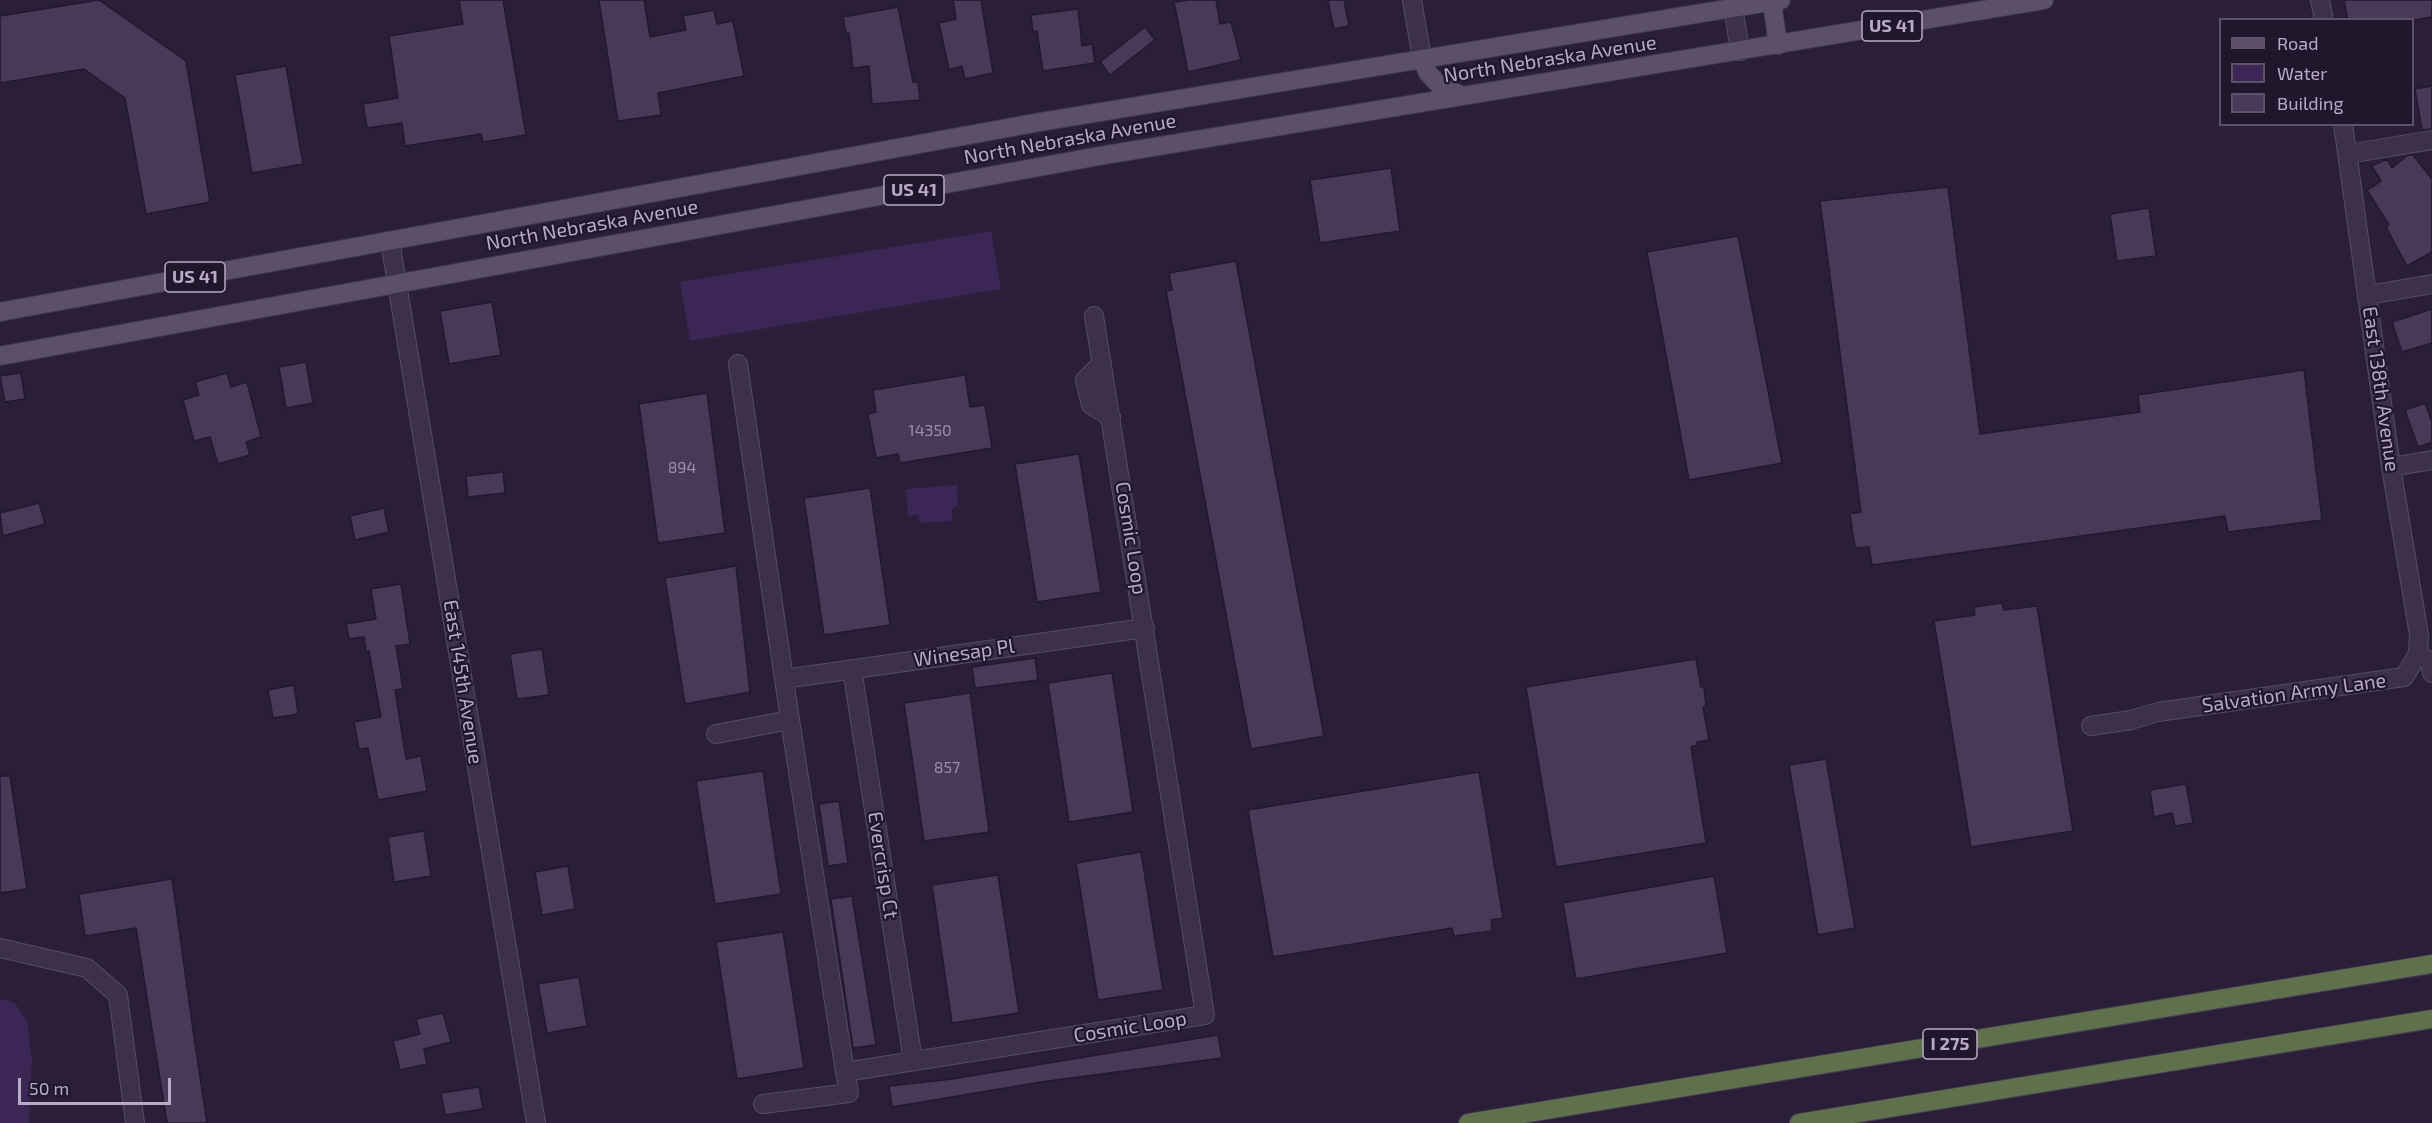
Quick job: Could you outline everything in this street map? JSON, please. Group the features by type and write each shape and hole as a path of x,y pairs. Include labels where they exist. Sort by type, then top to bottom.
{"highway":[{"name":"I 275","path":"1468,1123 2432,964"},
{"path":"1799,1123 2432,1018"}],"main road":[{"name":"North Nebraska Avenue","path":"0,356 1105,155 2044,0"},
{"name":"North Nebraska Avenue","path":"0,312 1040,122 1422,59 1732,4 1776,1"},
{"path":"1776,1 1778,45"},
{"path":"1422,59 1428,73 1440,86 1463,96"}],"street":[{"path":"1412,0 1422,59"},
{"path":"2320,0 2324,18"},
{"path":"1732,4 1740,51"},
{"name":"East 138th Avenue","path":"2343,126 2391,466 2419,635 2418,654"},
{"path":"2349,154 2432,140"},
{"name":"East 145th Avenue","path":"390,241 536,1123"},
{"path":"2368,296 2432,284"},
{"name":"Cosmic Loop","path":"845,1072 1205,1015 1111,417 1091,405 1085,380 1102,363 1094,316"},
{"path":"738,364 790,720 849,1093 763,1104"},
{"path":"2391,466 2432,460"},
{"name":"Winesap Pl","path":"784,679 1145,628"},
{"path":"2418,654 2430,662 2432,673"},
{"name":"Salvation Army Lane","path":"2091,726 2131,720 2157,712 2404,677 2418,654"},
{"name":"Evercrisp Ct","path":"852,669 913,1061"},
{"path":"716,734 790,720"},
{"path":"0,948 87,968 118,996 135,1123"}],"water":[{"path":"991,231 1001,289 690,341 680,282"},
{"path":"957,485 958,505 952,509 952,521 919,523 919,515 908,516 906,489"},
{"path":"0,999 14,1002 27,1021 32,1061 29,1123 0,1123"}],"building":[{"path":"99,0 186,61 210,202 146,214 125,98 84,69 0,83 0,16"},
{"path":"459,0 503,0 526,135 483,142 481,134 405,146 402,123 367,128 363,104 398,98 389,36 463,24"},
{"path":"599,0 644,0 650,37 686,30 683,16 714,10 717,24 733,21 744,76 658,93 661,115 618,121"},
{"path":"953,0 981,0 993,73 965,79 962,66 949,70 939,23 956,19"},
{"path":"1216,0 1220,24 1231,22 1241,60 1188,72 1174,2"},
{"path":"1328,0 1344,0 1349,26 1334,29"},
{"path":"2344,0 2432,0 2432,17 2414,20 2414,18 2348,18"},
{"path":"898,7 913,82 918,82 920,100 872,104 869,66 853,68 849,33 846,34 843,17"},
{"path":"1078,9 1082,46 1092,44 1095,63 1043,71 1037,31 1033,32 1031,15"},
{"path":"1145,27 1155,40 1110,75 1100,62"},
{"path":"286,66 303,164 252,173 235,75"},
{"path":"2432,86 2432,129 2422,130 2415,89"},
{"path":"2408,155 2413,155 2432,179 2432,252 2407,266 2386,227 2389,225 2367,190 2381,181 2372,166 2387,159 2392,168"},
{"path":"1391,168 1400,231 1320,243 1310,180"},
{"path":"1948,187 1980,434 2140,412 2138,395 2304,370 2322,520 2228,532 2225,516 1872,565 1869,547 1855,548 1850,514 1861,512 1820,201"},
{"path":"2149,208 2156,256 2117,261 2110,214"},
{"path":"1738,236 1782,463 1689,480 1647,252"},
{"path":"1236,261 1324,736 1251,749 1166,291 1172,290 1169,273"},
{"path":"492,302 501,355 449,364 440,311"},
{"path":"2432,309 2432,343 2402,352 2392,322"},
{"path":"306,362 313,403 286,408 279,367"},
{"path":"21,373 25,399 5,402 0,376"},
{"path":"227,373 231,387 247,382 261,437 246,442 250,455 218,464 210,437 194,441 183,400 199,395 195,382"},
{"path":"965,375 970,407 985,405 992,448 900,463 898,454 876,458 868,414 876,412 873,390"},
{"path":"707,393 725,533 658,543 639,404"},
{"path":"2425,403 2432,422 2432,442 2418,447 2405,410"},
{"path":"1079,454 1101,592 1037,602 1015,464"},
{"path":"503,472 505,493 468,497 466,476"},
{"path":"870,488 890,625 824,635 804,498"},
{"path":"39,503 45,524 3,536 0,513"},
{"path":"384,508 389,532 355,540 350,516"},
{"path":"736,566 750,692 685,704 665,578"},
{"path":"401,584 410,644 396,646 403,689 395,690 406,759 421,756 427,791 378,800 368,748 359,749 354,722 381,717 369,651 366,652 364,637 349,639 346,624 376,619 371,589"},
{"path":"2002,603 2004,610 2037,606 2073,831 1971,847 1934,621 1975,615 1974,607"},
{"path":"542,649 549,695 517,699 510,654"},
{"path":"1035,658 1038,680 975,688 972,667"},
{"path":"1696,659 1701,687 1704,687 1706,706 1703,707 1709,740 1697,742 1697,745 1691,747 1706,843 1556,867 1526,687"},
{"path":"1112,673 1133,812 1069,822 1048,683"},
{"path":"294,685 298,714 273,718 268,690"},
{"path":"970,693 989,832 924,841 904,703"},
{"path":"1826,759 1855,928 1818,935 1789,765"},
{"path":"763,771 781,894 715,904 696,781"},
{"path":"1479,772 1503,918 1491,920 1492,931 1454,936 1452,928 1273,957 1248,810"},
{"path":"0,776 10,776 27,889 0,893"},
{"path":"2186,784 2193,823 2175,826 2172,813 2154,817 2150,790"},
{"path":"839,801 848,863 828,866 819,804"},
{"path":"424,831 431,876 394,882 388,837"},
{"path":"1141,852 1163,990 1098,1000 1076,863"},
{"path":"568,866 575,909 542,915 535,872"},
{"path":"998,875 1019,1013 952,1023 932,885"},
{"path":"1714,876 1727,953 1576,979 1563,903"},
{"path":"172,879 207,1123 167,1123 136,928 85,936 79,894"},
{"path":"852,896 876,1045 853,1048 831,899"},
{"path":"783,932 804,1068 737,1079 716,942"},
{"path":"579,977 587,1026 547,1033 538,984"},
{"path":"443,1013 451,1042 424,1049 427,1064 400,1070 393,1041 420,1034 416,1019"},
{"path":"1218,1035 1222,1058 1041,1082 892,1107 889,1086 952,1079"},
{"path":"479,1087 483,1109 445,1115 441,1093"}]}
